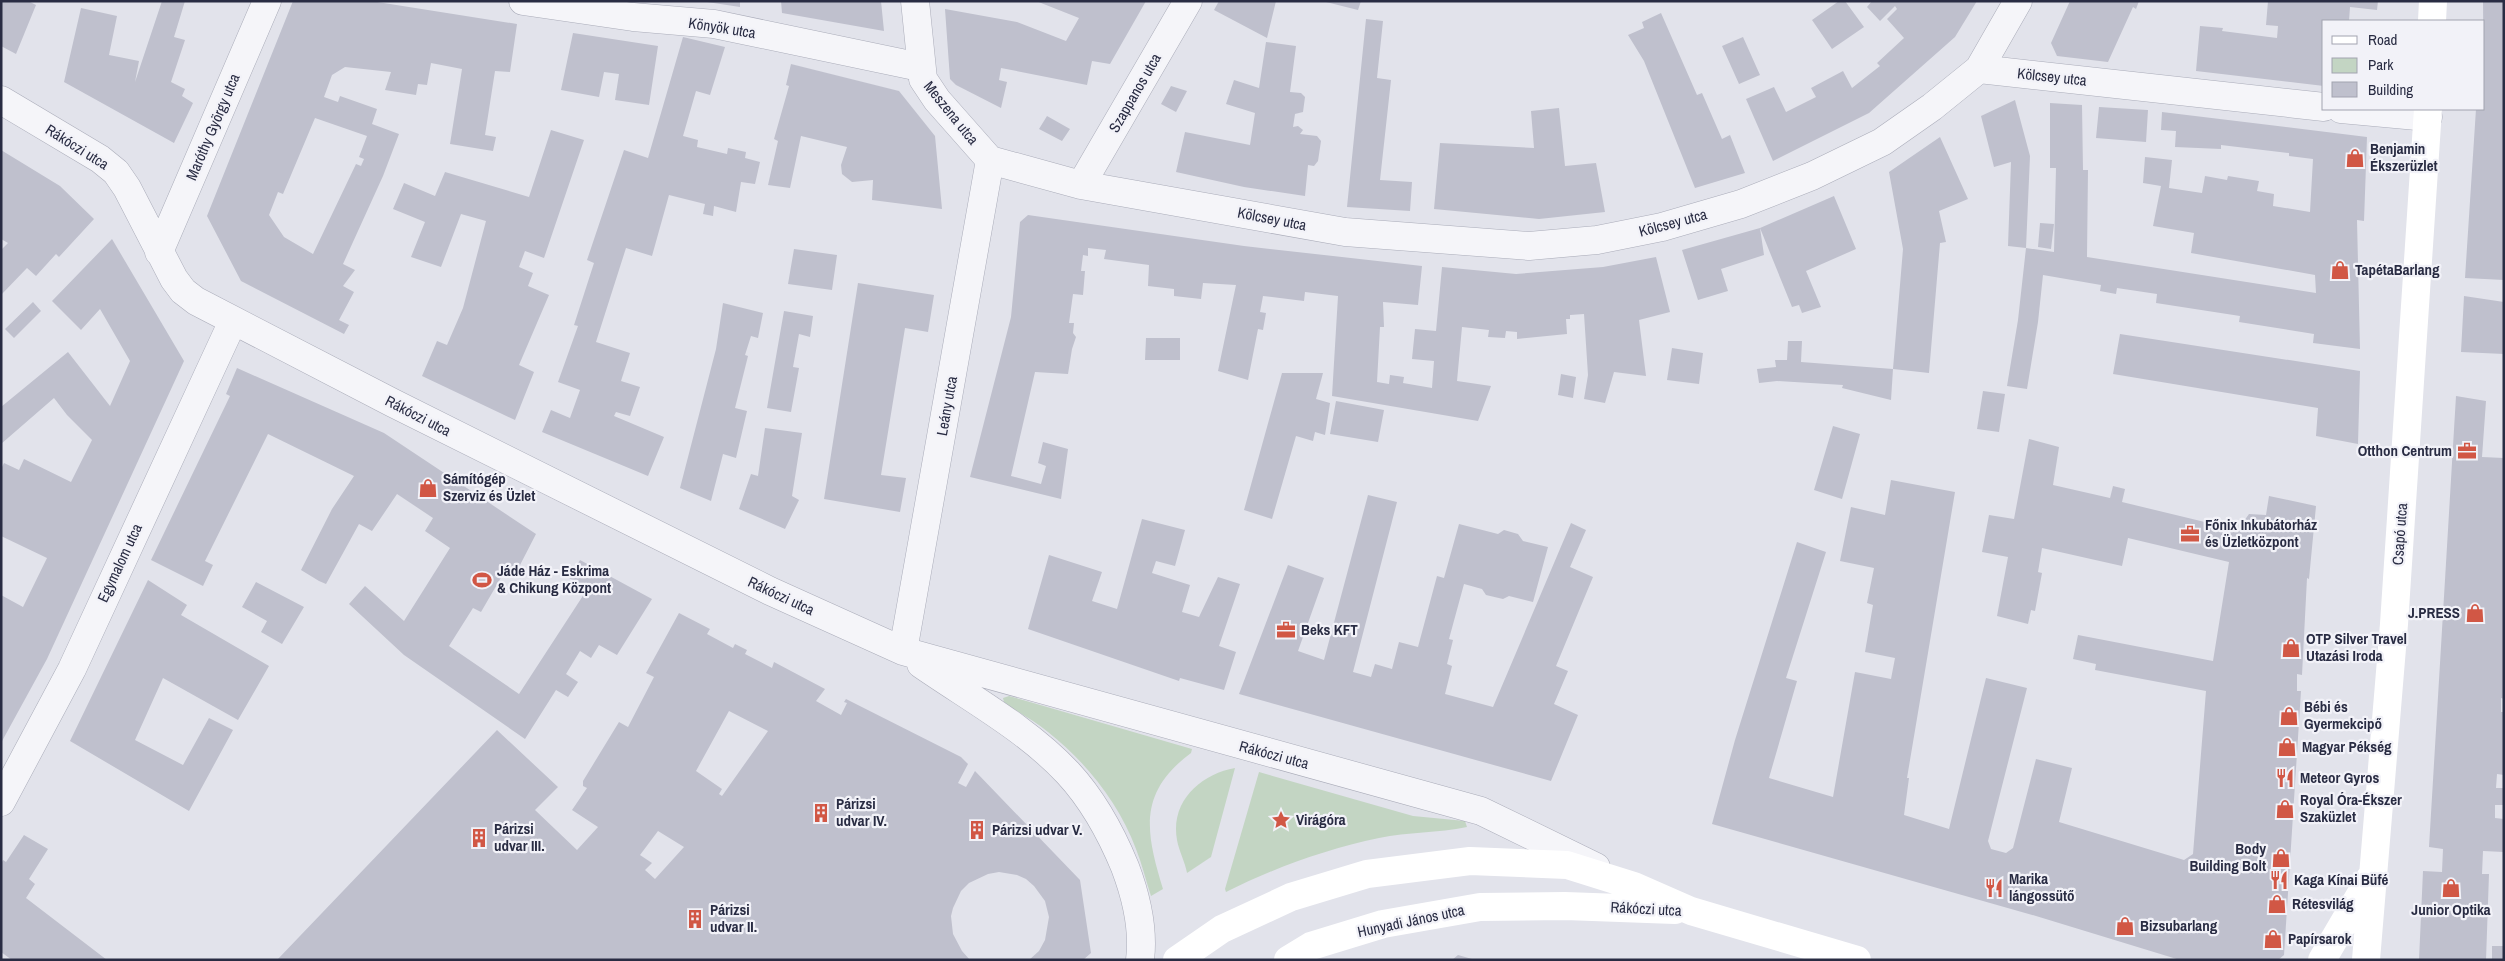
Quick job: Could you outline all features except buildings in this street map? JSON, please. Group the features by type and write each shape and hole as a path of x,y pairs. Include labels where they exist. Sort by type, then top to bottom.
{"street":[{"name":"Maróthy György utca","path":"160,252 267,1"},
{"name":"Könyök utca","path":"523,1 633,18 714,24 920,66"},
{"name":"Meszena utca","path":"915,1 922,79 930,92 990,160"},
{"name":"Szappanos utca","path":"1080,185 1188,1"},
{"path":"1980,69 2018,1"},
{"path":"2432,20 2433,1"},
{"name":"Kölcsey utca","path":"990,160 1080,185 1345,232 1528,246 1589,241 1630,234 1741,204 1812,176 1882,142 1932,107 1980,69 2322,107"},
{"name":"Rákóczi utca","path":"1,100 111,167 124,182 174,279 183,291 196,301 232,321 770,591 904,652 1481,811 1634,886 1691,911 1857,960"},
{"path":"2363,110 2428,113"},
{"name":"Csapó utca","path":"2366,960 2394,624 2428,113"},
{"name":"Leány utca","path":"904,652 990,160"},
{"name":"Egymalom utca","path":"1,802 72,668 232,321"},
{"name":"Rákóczi utca","path":"904,652 1033,742 1067,773 1084,792 1113,840 1134,894 1141,935 1140,960"},
{"name":"Rákóczi utca","path":"1177,960 1222,929 1291,898 1367,874 1470,861 1566,865 1634,886"},
{"path":"2322,960 2373,872"},
{"name":"Rákóczi utca","path":"1480,907 1565,906 1691,911"},
{"name":"Hunyadi János utca","path":"1288,960 1310,946 1383,924 1480,907"}],"green space":[{"path":"1009,696 1192,749 1191,753 1161,783 1150,815 1153,850 1163,889 1151,896 1129,832 1100,784 1062,744 1043,728 1004,702 1003,698"},
{"path":"1235,768 1211,857 1187,873 1177,840 1176,826 1178,813 1183,802 1200,783 1222,771"},
{"path":"1259,772 1413,816 1465,821 1467,827 1390,836 1359,842 1282,867 1226,892 1225,889"}],"place":[{"name":"Benjamin Ékszerüzlet","path":"2355,158"},
{"name":"TapétaBarlang","path":"2340,270"},
{"name":"Otthon Centrum","path":"2467,451"},
{"name":"Sámítógép Szerviz és Üzlet","path":"428,488"},
{"name":"Főnix Inkubátorház és Üzletközpont","path":"2190,534"},
{"name":"Jáde Ház - Eskrima & Chikung Központ","path":"482,580"},
{"name":"J.PRESS","path":"2475,613"},
{"name":"Beks KFT","path":"1286,630"},
{"name":"OTP Silver Travel Utazási Iroda","path":"2291,648"},
{"name":"Bébi és Gyermekcipő","path":"2289,716"},
{"name":"Magyar Pékség","path":"2287,747"},
{"name":"Meteor Gyros","path":"2285,778"},
{"name":"Royal Óra-Ékszer Szaküzlet","path":"2285,809"},
{"name":"Párizsi udvar IV.","path":"821,813"},
{"name":"Virágóra","path":"1281,820"},
{"name":"Párizsi udvar V.","path":"977,830"},
{"name":"Párizsi udvar III.","path":"479,838"},
{"name":"Body Building Bolt","path":"2281,858"},
{"name":"Kaga Kínai Büfé","path":"2279,880"},
{"name":"Marika lángossütő","path":"1994,888"},
{"name":"Junior Optika","path":"2451,888"},
{"name":"Rétesvilág","path":"2277,904"},
{"name":"Párizsi udvar II.","path":"695,919"},
{"name":"Bizsubarlang","path":"2125,926"},
{"name":"Papírsarok","path":"2273,939"}]}
